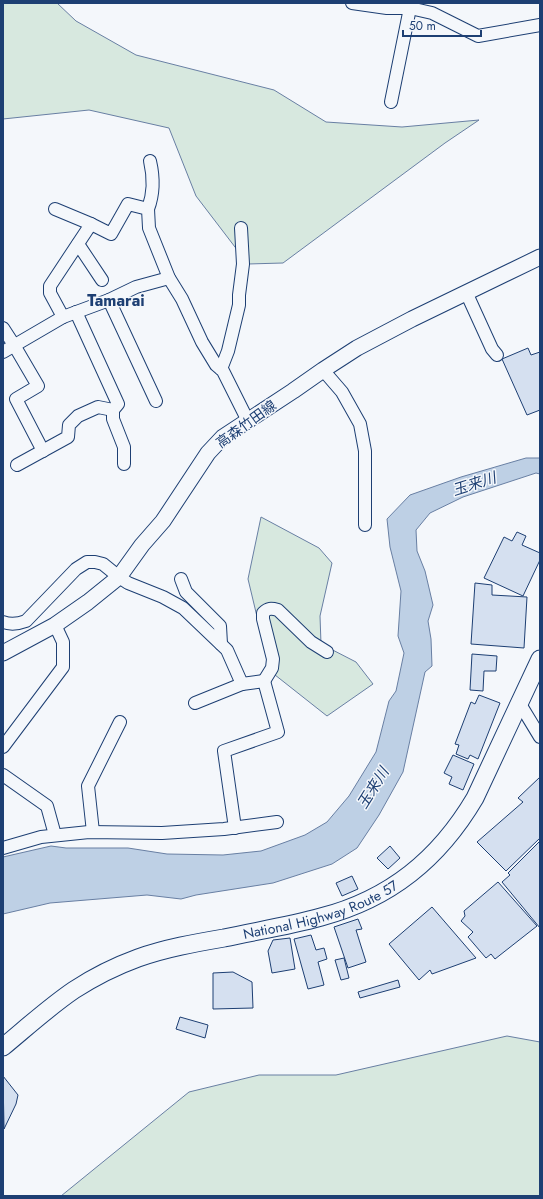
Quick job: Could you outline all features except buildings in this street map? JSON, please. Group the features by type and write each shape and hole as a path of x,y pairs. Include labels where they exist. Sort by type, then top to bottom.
{"highway":[{"name":"National Highway Route 57","path":"3,1047 73,991 116,967 140,957 165,950 322,917 376,896 415,871 449,837 475,798 520,704 534,684 540,659"}],"main road":[{"name":"高森竹田線","path":"3,653 55,625 88,602 119,577 142,545 163,521 208,453 223,437 357,348 466,292 540,257"}],"street":[{"path":"352,3 388,8 410,8 432,12 478,36 540,25"},
{"path":"391,102 410,8"},
{"path":"150,161 153,173 153,185 152,199 148,209 149,228 169,278 182,299 202,342 216,364 221,369 248,421"},
{"path":"55,209 111,234 128,204 148,209"},
{"path":"63,317 50,293 50,286 91,224"},
{"path":"221,369 228,351 239,305 243,264 241,228"},
{"path":"78,244 102,280"},
{"path":"3,352 63,317 109,300 136,287 169,278"},
{"path":"466,292 492,349 497,355"},
{"path":"109,300 156,401"},
{"path":"76,312 118,404 113,410 113,419 124,447 124,464"},
{"path":"3,328 38,386 16,399 43,451"},
{"path":"323,370 342,392 360,424 365,451 365,525"},
{"path":"17,465 68,437 69,425 78,416 98,407 113,410"},
{"path":"3,622 10,624 20,624 26,622 76,569 86,562 103,564 128,583 163,597 183,608 227,650 242,684"},
{"path":"181,579 186,592 220,626 221,644"},
{"path":"236,828 224,751 278,732 264,681 272,668 273,659 262,619 263,613 271,608 278,610 311,642 328,652"},
{"path":"3,747 63,667 64,642 55,625"},
{"path":"195,704 242,684 264,681"},
{"path":"520,704 540,737"},
{"path":"93,832 88,786 120,722"},
{"path":"3,775 47,806 55,835"},
{"path":"3,848 42,837 55,835 93,832 162,833 236,828 276,822"}],"shaded area":[{"path":"3,3 57,3 76,21 136,55 274,90 326,122 402,127 479,120 445,143 283,263 248,264 196,196 169,128 89,110 3,119"},
{"path":"261,517 319,548 332,563 320,616 321,644 356,662 373,684 327,716 270,671 248,579"},
{"path":"507,1036 540,1042 540,1196 61,1196 189,1092 259,1075 336,1075"}],"water":[{"name":"玉来川","path":"526,458 540,458 540,474 536,473 463,497 430,513 416,530 417,551 425,571 433,605 428,621 431,639 432,666 425,672 403,772 379,815 357,848 332,864 273,883 196,895 181,899 147,895 50,903 3,914 3,857 51,846 66,848 128,848 167,854 223,855 261,851 305,835 327,822 349,796 376,752 389,701 396,691 404,653 398,636 401,591 390,547 387,519 410,495 461,477"}],"district":[{"name":"Tamarai","path":"116,300"}]}
